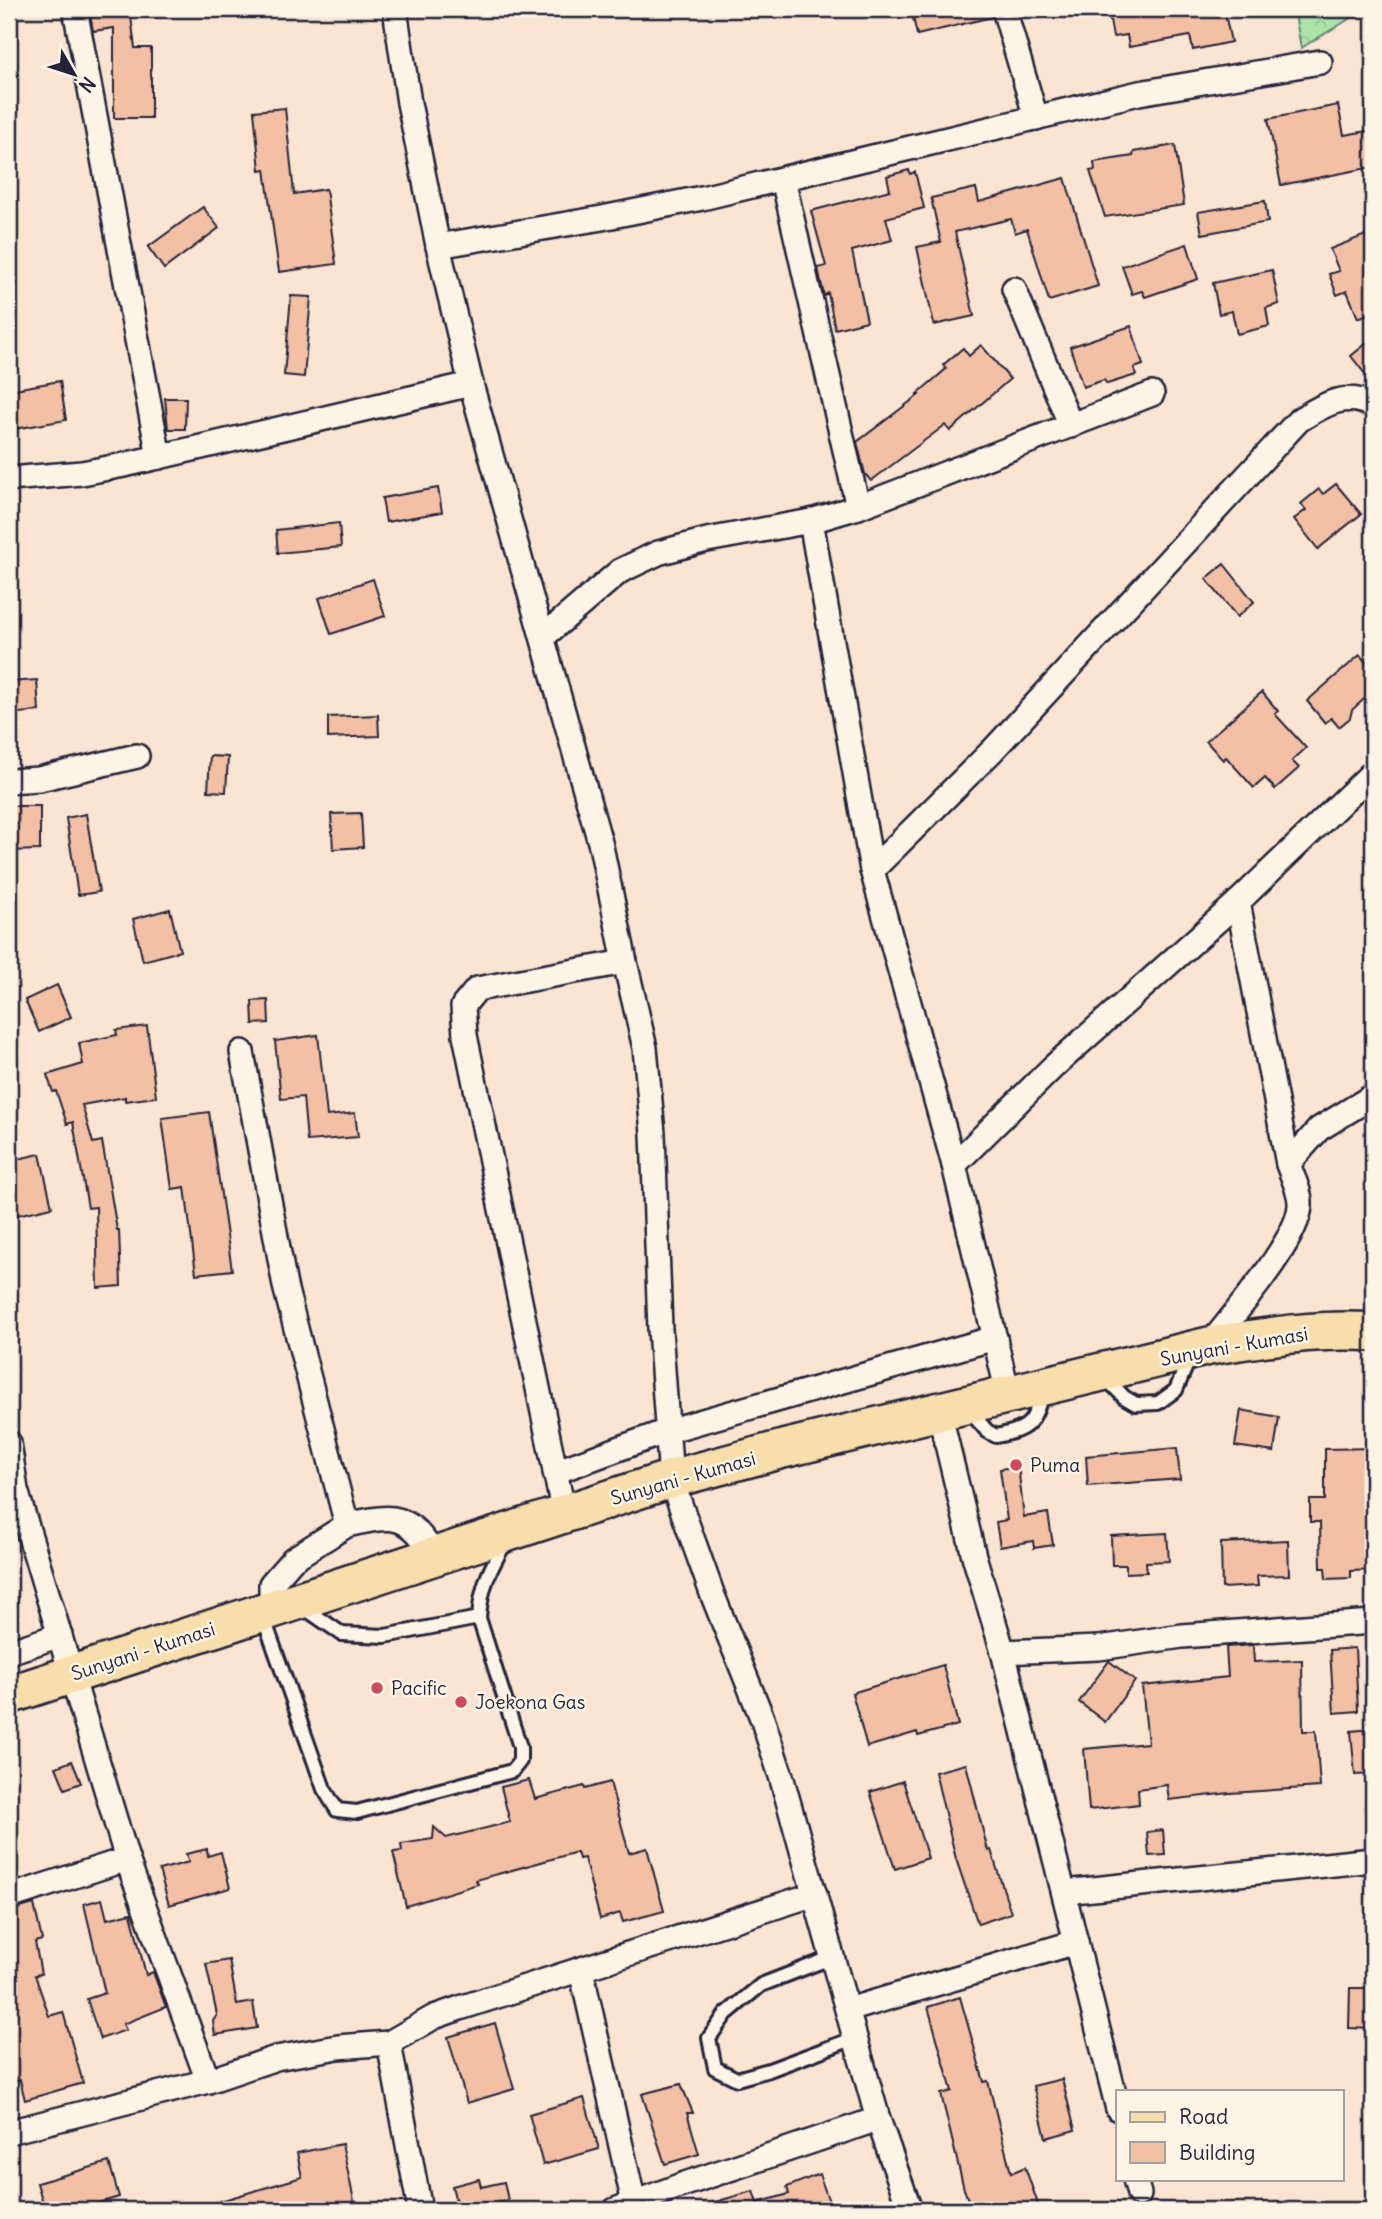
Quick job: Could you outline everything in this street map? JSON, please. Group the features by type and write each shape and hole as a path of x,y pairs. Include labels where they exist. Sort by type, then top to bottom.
{"main road":[{"name":"Sunyani - Kumasi","path":"9,1695 671,1479 783,1449 1201,1348 1272,1335 1326,1331 1373,1332"}],"street":[{"path":"75,9 159,457"},
{"path":"395,9 409,103 438,246 471,384 601,846 645,1048 653,1133 660,1329 671,1479 713,1596 762,1718 815,1894 877,2119 910,2210"},
{"path":"1004,9 1036,118"},
{"path":"438,246 602,218 783,179 1139,93 1320,62"},
{"path":"783,179 858,507"},
{"path":"1014,289 1071,425"},
{"path":"9,479 82,473 471,384"},
{"path":"544,636 620,571 657,553 707,540 811,521 858,507 1152,394"},
{"path":"872,870 993,750 1299,420 1331,401 1365,401 1373,406"},
{"path":"811,521 872,870 954,1165 1008,1394"},
{"path":"9,780 39,779 137,756"},
{"path":"954,1165 1053,1067 1238,902 1373,772"},
{"path":"1201,1348 1287,1244 1298,1223 1301,1203 1288,1164 1238,902"},
{"path":"564,1514 468,1048 463,1006 477,989 625,962"},
{"path":"242,1052 285,1286 347,1525"},
{"path":"1288,1164 1319,1129 1373,1097"},
{"path":"555,1472 667,1431 995,1338"},
{"path":"952,1408 974,1556 1003,1652 1116,2101"},
{"path":"9,1443 16,1490 127,1859 208,2081"},
{"path":"276,1608 271,1584 293,1559 347,1525 394,1518 409,1523 421,1534 435,1556"},
{"path":"1003,1652 1099,1648 1182,1636 1373,1622"},
{"path":"9,1652 60,1635"},
{"path":"9,1897 127,1859"},
{"path":"1064,1892 1373,1860"},
{"path":"9,2132 208,2081 275,2058 308,2051 389,2043 434,2017 815,1894"},
{"path":"848,2010 1076,1942"},
{"path":"581,1970 625,2207 877,2119"},
{"path":"389,2043 420,2210"}],"lane":[{"path":"952,1408 996,1436 1017,1432 1033,1420 1045,1385"},
{"path":"276,1608 324,1788 337,1810 357,1812 512,1771 520,1761 520,1747 479,1618 480,1596 487,1574 512,1531"},
{"path":"276,1608 342,1634 385,1636 479,1618"},
{"path":"833,1957 761,1985 726,2014 709,2038 715,2068 737,2079 855,2038"}],"green space":[{"path":"1294,9 1366,9 1301,48"}],"building":[{"path":"89,9 130,9 135,48 151,48 151,118 114,118 114,28 93,31"},
{"path":"911,9 990,9 992,17 917,35"},
{"path":"1108,9 1224,9 1231,42 1193,50 1190,36 1129,47 1127,35 1113,37"},
{"path":"1338,105 1344,135 1373,130 1373,167 1281,185 1268,119"},
{"path":"285,108 294,194 326,189 336,264 279,272 265,169 260,170 254,111"},
{"path":"1175,145 1184,205 1105,217 1090,171 1095,170 1094,162 1133,156 1134,152"},
{"path":"909,170 910,174 915,172 924,208 886,218 892,240 852,251 867,321 835,329 828,293 824,296 818,268 826,266 811,211 890,190 887,176"},
{"path":"1065,178 1098,286 1049,301 1027,229 1015,233 1011,219 955,232 974,316 934,325 917,247 941,242 931,198 976,188 979,202"},
{"path":"1265,201 1268,222 1202,234 1198,212"},
{"path":"203,207 219,228 164,269 148,247"},
{"path":"1368,234 1373,247 1373,312 1358,318 1347,291 1337,295 1329,274 1339,271 1330,249"},
{"path":"1187,244 1198,279 1145,297 1142,291 1132,294 1122,266"},
{"path":"1272,270 1279,304 1266,308 1269,326 1237,334 1232,311 1219,314 1213,283"},
{"path":"291,296 311,297 304,377 284,375"},
{"path":"1131,326 1143,365 1134,368 1136,375 1107,384 1104,380 1083,387 1070,347"},
{"path":"1373,338 1373,384 1351,356"},
{"path":"981,345 1010,379 950,431 945,425 871,481 865,474 857,442 919,395 917,394 946,369 943,365 963,348 969,356"},
{"path":"60,381 66,420 9,430 9,390"},
{"path":"165,398 186,398 185,429 168,429"},
{"path":"1336,484 1361,514 1318,549 1294,519 1306,510 1301,504 1319,489 1323,494"},
{"path":"438,488 442,512 386,522 382,498"},
{"path":"339,523 341,547 278,553 276,530"},
{"path":"1224,564 1254,602 1237,617 1206,579"},
{"path":"373,579 385,616 331,634 319,598"},
{"path":"1360,655 1373,671 1373,691 1352,710 1350,718 1339,727 1331,718 1325,723 1307,701"},
{"path":"37,680 39,711 9,714 9,682"},
{"path":"1262,692 1278,711 1275,714 1306,748 1292,761 1299,768 1275,789 1265,778 1254,788 1226,757 1223,760 1206,741"},
{"path":"378,715 379,736 328,738 328,717"},
{"path":"210,756 228,757 226,792 208,791"},
{"path":"9,806 40,806 40,850 9,851"},
{"path":"361,813 363,847 333,849 331,814"},
{"path":"86,814 99,892 78,895 66,818"},
{"path":"170,909 180,951 143,961 133,919"},
{"path":"57,985 71,1017 39,1032 25,1000"},
{"path":"268,1000 269,1023 253,1024 252,1001"},
{"path":"147,1026 156,1097 125,1101 125,1097 82,1105 93,1143 102,1141 119,1230 121,1286 98,1288 96,1207 88,1208 73,1122 67,1124 56,1091 53,1092 47,1075 83,1064 79,1043 117,1035 116,1030"},
{"path":"318,1035 327,1116 355,1113 358,1137 307,1141 303,1097 281,1099 275,1041"},
{"path":"209,1112 232,1270 196,1274 185,1187 172,1189 162,1118"},
{"path":"40,1154 52,1207 13,1216 9,1197 9,1161"},
{"path":"1241,1410 1279,1417 1274,1452 1235,1446"},
{"path":"1177,1448 1180,1479 1088,1486 1086,1456"},
{"path":"1373,1448 1373,1570 1351,1571 1351,1578 1326,1579 1325,1568 1321,1568 1320,1522 1310,1522 1310,1500 1325,1500 1325,1449"},
{"path":"1018,1466 1024,1517 1048,1513 1053,1545 1034,1548 1033,1541 1000,1547 996,1522 1007,1520 1000,1469"},
{"path":"1167,1533 1169,1561 1146,1562 1147,1572 1126,1573 1126,1565 1112,1565 1111,1536"},
{"path":"1288,1540 1289,1575 1257,1576 1258,1586 1222,1588 1221,1543"},
{"path":"1253,1645 1254,1662 1302,1660 1303,1731 1316,1731 1320,1787 1169,1800 1167,1785 1138,1789 1139,1804 1089,1810 1084,1749 1148,1743 1142,1686 1228,1677 1226,1647"},
{"path":"1355,1648 1358,1711 1334,1713 1330,1650"},
{"path":"1109,1661 1135,1681 1105,1722 1079,1702"},
{"path":"943,1665 958,1725 918,1736 917,1732 867,1747 852,1693"},
{"path":"1373,1729 1373,1774 1355,1775 1351,1731"},
{"path":"72,1761 81,1783 65,1789 56,1767"},
{"path":"966,1764 988,1851 991,1850 1011,1913 978,1924 956,1859 935,1772"},
{"path":"529,1780 535,1799 610,1782 629,1853 647,1848 664,1911 623,1922 620,1913 600,1919 584,1858 579,1859 577,1852 476,1880 478,1884 406,1906 393,1852 402,1851 401,1844 433,1839 434,1827 446,1838 510,1822 501,1787"},
{"path":"903,1781 928,1858 895,1869 870,1792"},
{"path":"1163,1830 1165,1855 1149,1856 1147,1832"},
{"path":"207,1849 208,1856 221,1852 230,1888 169,1905 159,1870 189,1862 186,1854"},
{"path":"102,1899 107,1919 131,1913 146,1975 153,1972 166,2007 123,2024 126,2030 100,2039 87,1999 105,1993 84,1904"},
{"path":"34,1904 42,1940 35,1942 41,1974 35,1975 49,2016 63,2012 83,2083 25,2100 20,2080 9,2083 9,1911"},
{"path":"229,1960 237,2005 253,2002 257,2028 215,2035 213,2021 217,2015 206,1964"},
{"path":"1350,1988 1373,1988 1373,2029 1349,2028"},
{"path":"960,1997 984,2082 988,2081 1011,2173 1025,2167 1040,2210 972,2210 964,2189 941,2094 952,2091 928,2007"},
{"path":"495,2023 514,2089 467,2103 448,2037"},
{"path":"1062,2079 1075,2130 1046,2138 1033,2086"},
{"path":"681,2084 693,2113 687,2113 699,2154 665,2164 642,2094"},
{"path":"584,2098 599,2149 543,2165 529,2114"},
{"path":"342,2144 356,2210 203,2210 203,2206 302,2177 297,2153"},
{"path":"109,2162 119,2197 74,2210 45,2210 37,2183"},
{"path":"819,2174 832,2210 701,2210 701,2206 753,2191 757,2203 789,2194 787,2187"},
{"path":"479,2179 481,2187 504,2182 508,2200 470,2210 458,2210 452,2186"}],"place":[{"name":"Puma","path":"1016,1465"},
{"name":"Pacific","path":"377,1688"},
{"name":"Joekona Gas","path":"461,1702"}]}
